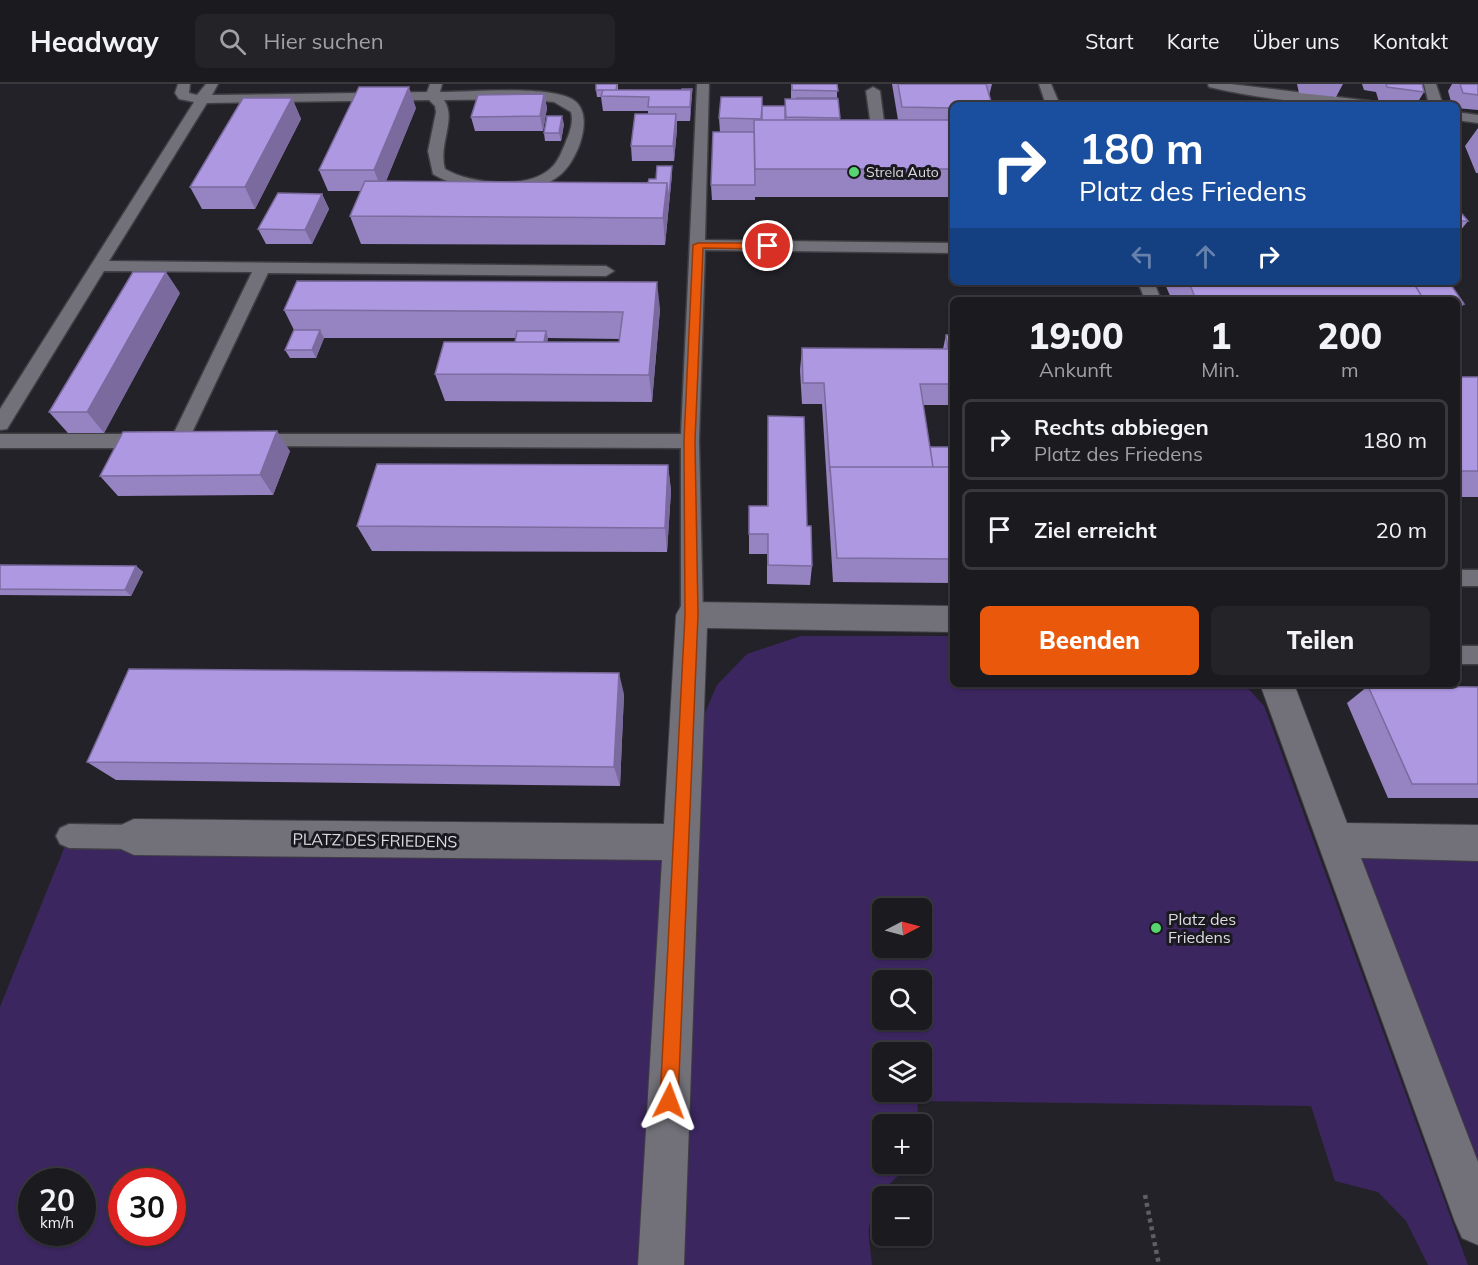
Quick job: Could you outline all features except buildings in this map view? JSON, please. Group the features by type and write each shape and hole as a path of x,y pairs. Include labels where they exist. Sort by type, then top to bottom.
{"street":[{"path":"661,1265 692,615 950,619"},
{"path":"1278,687 1478,1222"},
{"name":"PLATZ DES FRIEDENS","path":"134,837 680,843"},
{"path":"1335,840 1478,843"}],"lane":[{"path":"184,84 182,93 184,96 200,99 434,90 552,98 574,107 579,115 579,124 563,165 554,173 519,184 466,185 455,183 438,171 435,149 444,110 434,90"},
{"path":"0,424 200,99 212,84"},
{"path":"692,615 690,441 698,245 706,137 703,84"},
{"path":"1045,84 1052,102"},
{"path":"1214,84 1248,92 1342,102"},
{"path":"1430,84 1435,102"},
{"path":"855,137 884,137 873,91"},
{"path":"1460,117 1478,119"},
{"path":"698,245 950,248"},
{"path":"98,266 606,271"},
{"path":"179,441 263,266"},
{"path":"0,441 202,441"},
{"path":"238,441 690,441"},
{"path":"1460,578 1478,578"},
{"path":"1460,655 1478,656"},
{"name":"PLATZ DES FRIEDENS","path":"69,836 134,837"}],"path":[{"path":"1146,1195 1160,1265"}],"shaded area":[{"name":"Platz des Friedens","path":"801,636 950,636 950,687 1247,687 1264,706 1468,1265 1428,1265 1406,1221 1378,1192 1335,1181 1311,1106 932,1101 932,1042 872,1042 872,1102 917,1102 918,1114 872,1114 872,1174 900,1174 888,1186 872,1186 872,1216 869,1232 872,1265 684,1265 700,724 717,685 747,654"},
{"path":"69,836 680,842 661,1265 0,1265 0,1007"},
{"path":"1335,840 1478,843 1478,1222"}],"place":[{"name":"Strela Auto","path":"854,172"},
{"name":"Platz des Friedens","path":"1156,928"}],"route":[{"path":"669,1101 692,615 690,441 698,245 768,246"}]}
